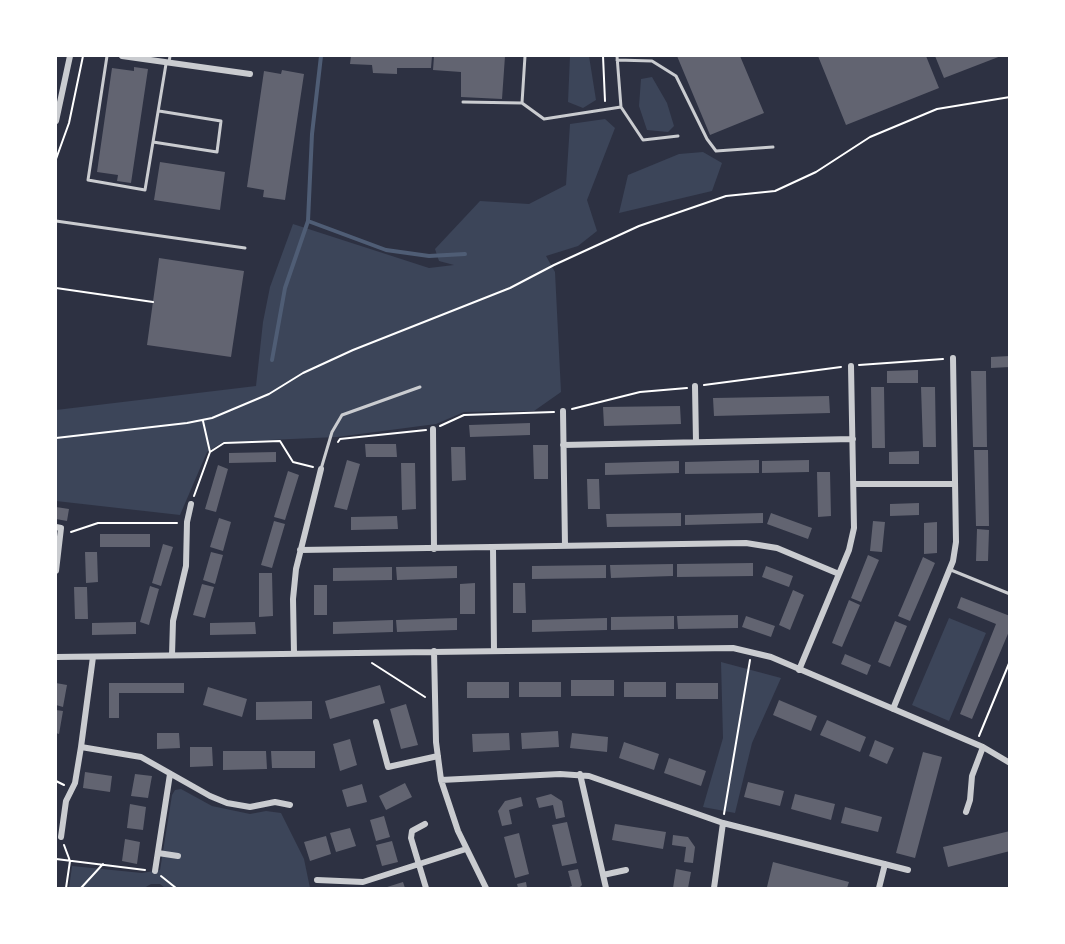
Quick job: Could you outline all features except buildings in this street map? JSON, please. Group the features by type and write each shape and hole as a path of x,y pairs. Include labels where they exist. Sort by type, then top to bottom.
{"street":[{"path":"56,122 70,56"},
{"path":"122,56 169,60 250,74"},
{"path":"893,709 951,570 956,542 953,358"},
{"path":"799,670 854,528 851,366"},
{"path":"695,386 696,442"},
{"path":"563,411 565,546"},
{"path":"433,429 434,549"},
{"path":"563,445 853,439"},
{"path":"294,653 293,599 300,550 321,468"},
{"path":"854,484 955,484"},
{"path":"172,655 173,621 186,566 187,522 191,504"},
{"path":"56,527 61,528 56,572"},
{"path":"300,550 755,544 790,553 838,574"},
{"path":"493,548 494,651"},
{"path":"56,657 721,648 752,651 983,747 1010,763"},
{"path":"434,651 435,704 441,780 452,817 486,888"},
{"path":"61,837 59,821 76,777 93,657"},
{"path":"376,722 388,766 438,756"},
{"path":"81,747 141,757 210,796 227,803 250,807 275,802 290,805"},
{"path":"966,812 972,776 983,747"},
{"path":"155,871 170,774"},
{"path":"580,774 606,888"},
{"path":"441,780 580,774 723,823 908,870"},
{"path":"714,888 723,823"},
{"path":"425,824 412,831 411,838 426,888"},
{"path":"317,880 363,882 420,866 466,849"},
{"path":"158,853 178,856"},
{"path":"879,888 885,864"},
{"path":"603,875 626,870"}],"lane":[{"path":"107,56 88,180 146,190 169,60"},
{"path":"522,103 525,56"},
{"path":"678,136 643,140 621,107 617,58 652,60 676,76 707,140 716,151 773,147"},
{"path":"463,102 522,103 544,118 621,107"},
{"path":"153,142 217,152 222,121 159,111"},
{"path":"56,222 245,248"},
{"path":"321,468 332,432 342,415 420,387"},
{"path":"951,570 1010,594"}],"path":[{"path":"56,159 69,123 83,56"},
{"path":"603,56 606,109"},
{"path":"56,438 203,421 269,394 303,373 353,350 510,288 554,264 639,226 726,196 775,191 816,172 870,137 937,109 1010,97"},
{"path":"56,288 153,302"},
{"path":"333,449 340,439 433,429 464,415 563,411 640,393 851,366 953,358"},
{"path":"191,504 210,452 203,421"},
{"path":"210,452 224,443 280,441 293,462 321,468"},
{"path":"59,543 69,533 98,523 179,523"},
{"path":"723,823 752,651"},
{"path":"368,661 435,704"},
{"path":"983,747 979,735 1010,661"},
{"path":"61,837 70,861 66,888"},
{"path":"56,859 155,871 176,888"},
{"path":"81,888 103,864"}],"shaded area":[{"path":"570,56 589,56 596,100 583,108 568,102"},
{"path":"652,77 667,103 674,126 668,132 647,130 639,106 641,79"},
{"path":"605,119 615,128 587,200 597,231 578,246 546,256 555,272 561,392 534,411 464,412 436,424 337,437 223,442 207,452 180,515 56,501 56,410 256,386 263,322 270,287 293,224 429,268 454,265 439,261 435,249 480,201 529,204 566,185 570,124"},
{"path":"703,152 722,163 712,191 619,213 628,175 679,154"},
{"path":"949,618 986,633 949,721 912,705"},
{"path":"721,662 781,678 752,743 735,813 703,807 723,738"},
{"path":"181,789 212,806 250,814 266,811 281,813 304,859 310,888 165,888 160,884 151,884 144,888 69,888 72,866 142,873 160,870 172,795 175,790"}],"waterway":[{"path":"272,360 285,288 308,221 312,134 321,56"},
{"path":"308,221 386,250 429,256 465,254"}]}
